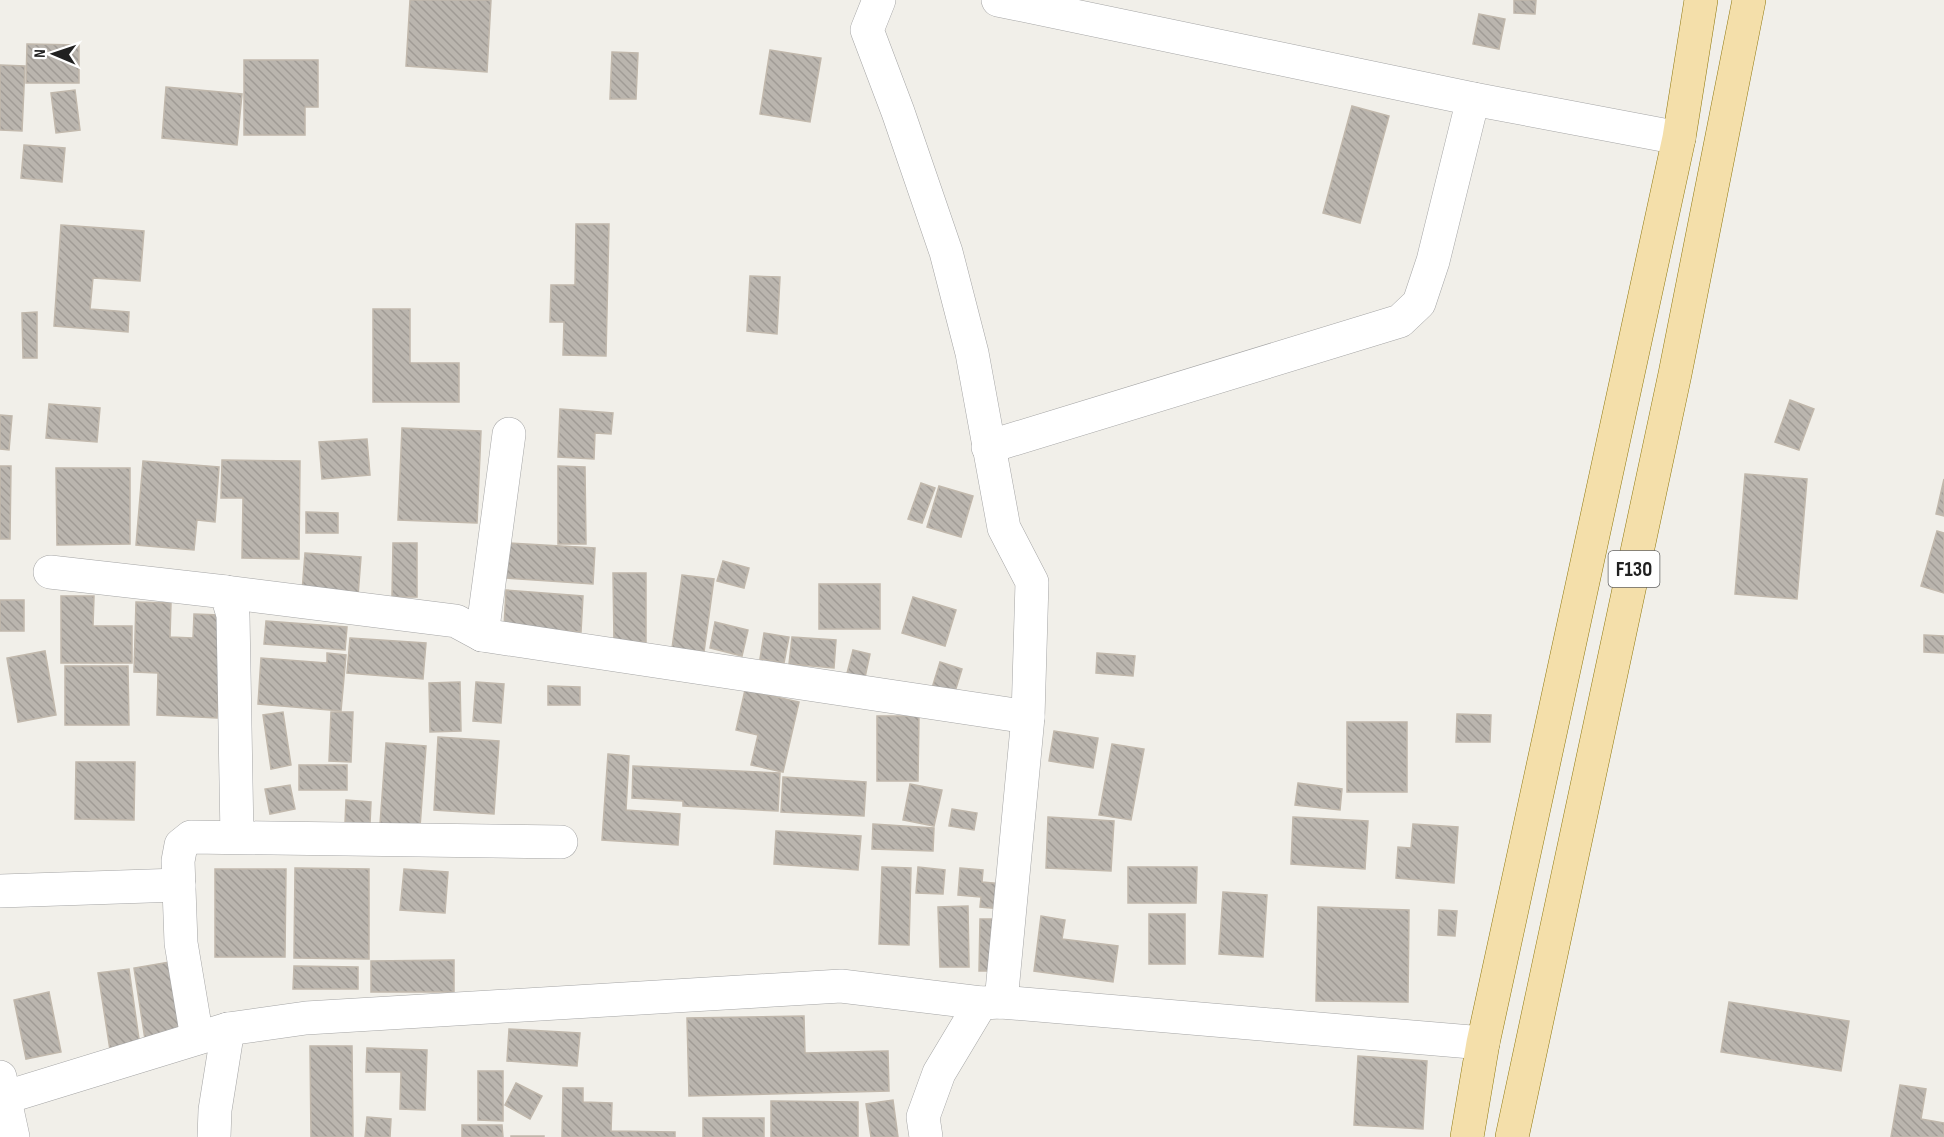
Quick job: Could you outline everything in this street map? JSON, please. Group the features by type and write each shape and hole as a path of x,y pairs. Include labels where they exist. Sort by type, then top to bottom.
{"main road":[{"name":"F130","path":"1467,1137 1484,1043 1679,138 1701,0"},
{"name":"F130","path":"1512,1137 1673,385 1749,0"}],"street":[{"path":"879,0 867,30 898,111 946,252 972,353 1004,528 1032,582 1028,717 991,1002 939,1073 922,1117 926,1137"},
{"path":"998,0 1473,99 1679,138"},
{"path":"988,447 1400,321 1419,303 1433,261 1473,99"},
{"path":"482,635 509,434"},
{"path":"50,572 456,621 482,635 1028,717"},
{"path":"226,592 233,615 237,837"},
{"path":"197,1038 181,943 178,861 181,845 191,837 561,842"},
{"path":"0,891 179,885"},
{"path":"13,1137 1,1091 228,1029 306,1018 841,986 991,1002 1484,1043"},
{"path":"214,1137 215,1110 228,1029"}],"building":[{"path":"410,0 491,0 487,72 406,66"},
{"path":"1514,0 1536,0 1535,14 1514,13"},
{"path":"1479,14 1505,19 1499,49 1473,44"},
{"path":"27,44 79,45 79,83 26,83"},
{"path":"770,50 821,58 810,122 760,114"},
{"path":"612,52 638,53 636,99 610,99"},
{"path":"244,60 318,60 318,107 305,107 305,135 244,135"},
{"path":"0,65 25,66 22,131 0,130"},
{"path":"166,87 242,94 237,145 162,138"},
{"path":"75,90 80,130 56,133 51,93"},
{"path":"1352,106 1389,116 1360,223 1323,213"},
{"path":"24,145 65,148 62,182 21,178"},
{"path":"576,224 609,224 606,356 563,355 564,322 550,322 551,285 575,285"},
{"path":"61,225 144,231 140,281 93,278 90,309 129,312 128,332 54,326"},
{"path":"750,276 780,277 777,334 747,331"},
{"path":"373,309 410,309 410,363 459,363 459,402 373,402"},
{"path":"37,312 37,358 23,358 22,313"},
{"path":"1790,400 1814,409 1799,450 1775,442"},
{"path":"49,404 100,408 97,442 46,438"},
{"path":"560,409 613,413 611,434 595,433 594,459 558,457"},
{"path":"0,415 12,416 9,450 0,449"},
{"path":"402,428 481,431 477,523 398,520"},
{"path":"367,439 370,475 322,479 319,442"},
{"path":"222,460 300,461 299,559 242,558 243,498 221,498"},
{"path":"143,461 219,467 215,522 197,520 194,550 136,545"},
{"path":"0,466 11,466 10,539 0,539"},
{"path":"558,466 585,467 586,544 558,544"},
{"path":"56,468 130,468 130,544 57,545"},
{"path":"1745,474 1807,479 1797,599 1735,594"},
{"path":"1944,479 1944,516 1936,514"},
{"path":"921,483 935,488 922,523 908,519"},
{"path":"939,486 973,496 961,537 927,527"},
{"path":"306,512 338,513 338,533 306,533"},
{"path":"1937,531 1944,533 1944,593 1921,586"},
{"path":"393,543 417,543 417,597 392,597"},
{"path":"509,543 595,548 593,584 506,578"},
{"path":"305,553 361,557 358,596 302,592"},
{"path":"723,561 749,568 744,588 717,581"},
{"path":"613,573 646,573 646,642 614,642"},
{"path":"682,575 714,579 704,652 672,648"},
{"path":"819,584 880,584 880,629 819,629"},
{"path":"506,590 583,596 581,632 504,627"},
{"path":"61,596 94,596 93,626 132,626 132,663 61,663"},
{"path":"913,597 956,610 945,646 902,633"},
{"path":"0,600 24,600 24,631 0,631"},
{"path":"136,602 171,603 170,637 193,638 194,614 220,615 217,718 157,715 158,673 134,672"},
{"path":"266,621 347,627 345,650 264,644"},
{"path":"715,622 748,630 742,656 710,648"},
{"path":"764,633 789,637 784,663 760,659"},
{"path":"1924,635 1944,636 1944,653 1924,652"},
{"path":"792,637 836,640 834,668 789,664"},
{"path":"350,638 426,643 423,679 347,673"},
{"path":"853,650 870,654 864,682 846,677"},
{"path":"45,651 56,715 18,722 7,658"},
{"path":"327,653 346,655 341,711 258,704 261,658 327,663"},
{"path":"1097,653 1135,656 1133,676 1096,673"},
{"path":"940,662 962,669 954,695 932,688"},
{"path":"65,666 128,666 129,725 65,725"},
{"path":"460,682 461,731 430,732 429,683"},
{"path":"476,682 504,684 501,723 473,721"},
{"path":"548,686 580,687 580,705 548,705"},
{"path":"745,690 799,702 783,772 751,765 758,735 736,730"},
{"path":"283,712 291,765 271,769 263,715"},
{"path":"331,712 353,712 351,762 329,761"},
{"path":"1457,714 1491,715 1490,742 1456,742"},
{"path":"877,716 919,716 918,781 877,781"},
{"path":"1347,722 1407,722 1407,792 1347,792"},
{"path":"1054,731 1098,738 1093,768 1049,761"},
{"path":"438,737 499,741 494,814 434,810"},
{"path":"386,743 426,746 420,827 380,824"},
{"path":"1112,744 1144,749 1131,820 1099,815"},
{"path":"608,754 629,756 626,810 680,814 678,845 602,840"},
{"path":"76,762 135,762 134,820 75,819"},
{"path":"299,765 347,765 347,790 299,790"},
{"path":"633,766 780,773 778,811 683,806 683,801 632,798"},
{"path":"783,777 866,782 864,816 781,812"},
{"path":"1298,783 1342,789 1340,810 1295,805"},
{"path":"910,784 942,790 934,826 903,820"},
{"path":"290,785 295,809 270,814 265,789"},
{"path":"346,800 371,802 370,824 345,823"},
{"path":"952,809 977,813 974,830 949,826"},
{"path":"1048,817 1114,821 1111,871 1046,868"},
{"path":"1293,817 1368,821 1365,869 1291,864"},
{"path":"873,824 934,828 933,851 872,849"},
{"path":"1413,824 1458,827 1454,883 1396,878 1398,847 1411,848"},
{"path":"776,831 861,836 858,870 774,864"},
{"path":"882,867 911,868 909,945 879,944"},
{"path":"918,867 945,870 943,894 916,893"},
{"path":"1128,867 1197,867 1196,903 1128,903"},
{"path":"295,868 369,869 369,959 294,958"},
{"path":"960,868 983,870 982,882 1004,884 1002,909 980,907 981,897 958,895"},
{"path":"215,869 286,869 285,957 215,957"},
{"path":"404,869 448,872 445,913 400,910"},
{"path":"1223,892 1267,895 1263,957 1219,954"},
{"path":"968,906 969,967 940,967 938,907"},
{"path":"1318,907 1409,910 1408,1002 1316,1001"},
{"path":"1439,910 1457,911 1455,936 1438,935"},
{"path":"1149,914 1185,914 1185,964 1149,964"},
{"path":"1041,916 1065,920 1062,939 1118,946 1113,982 1034,971"},
{"path":"980,919 1000,919 999,971 979,971"},
{"path":"454,960 454,992 371,992 371,961"},
{"path":"169,962 182,1040 146,1046 134,968"},
{"path":"294,966 358,967 358,989 293,989"},
{"path":"129,969 140,1046 110,1050 98,973"},
{"path":"49,992 61,1052 26,1059 14,1000"},
{"path":"1729,1002 1849,1021 1841,1071 1721,1052"},
{"path":"804,1016 805,1053 888,1051 889,1091 689,1096 687,1018"},
{"path":"509,1029 580,1033 577,1066 507,1061"},
{"path":"310,1046 352,1046 353,1137 311,1137"},
{"path":"367,1048 427,1050 425,1110 400,1109 401,1072 366,1072"},
{"path":"1358,1056 1427,1061 1423,1129 1354,1125"},
{"path":"478,1071 503,1071 503,1121 478,1120"},
{"path":"516,1083 542,1096 530,1119 505,1105"},
{"path":"1900,1085 1926,1089 1921,1119 1944,1123 1944,1137 1891,1137"},
{"path":"563,1088 583,1088 583,1102 612,1103 611,1131 675,1132 675,1137 562,1137"},
{"path":"893,1100 898,1137 871,1137 866,1104"},
{"path":"771,1101 858,1102 858,1137 771,1137"},
{"path":"367,1117 391,1119 390,1137 365,1137"},
{"path":"703,1118 764,1118 764,1137 703,1137"},
{"path":"462,1125 502,1125 503,1137 462,1137"},
{"path":"544,1136 544,1137 511,1137"}]}
